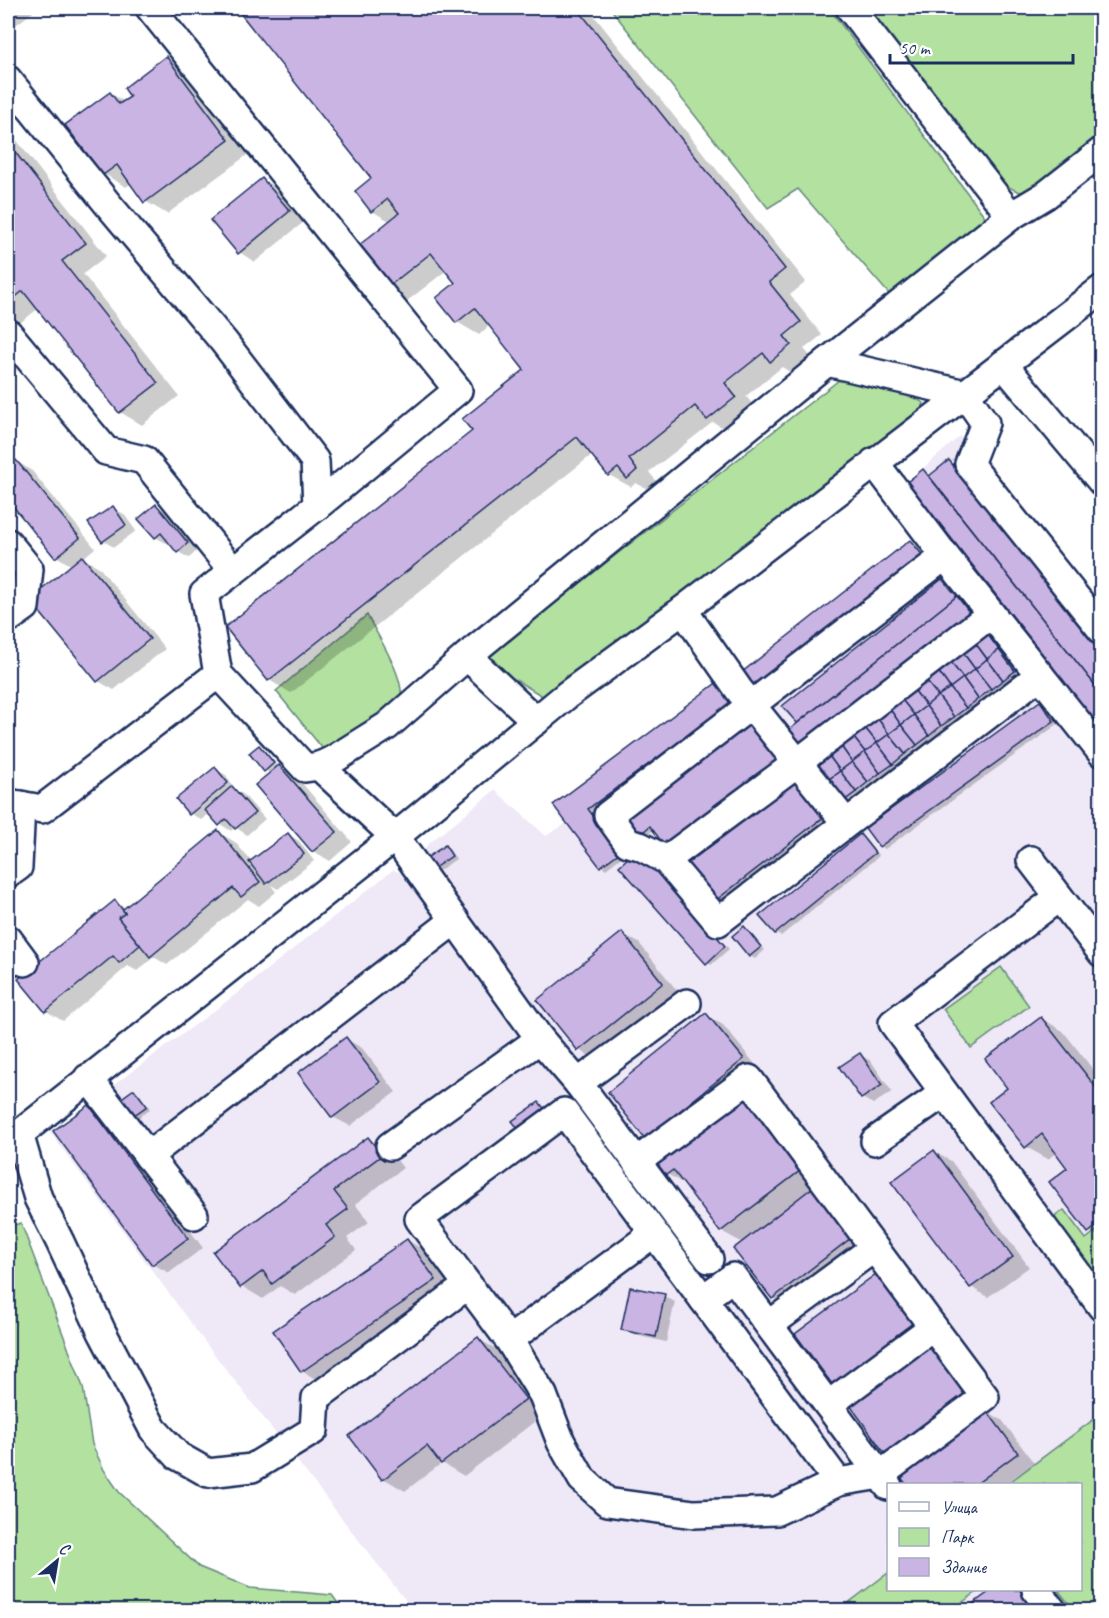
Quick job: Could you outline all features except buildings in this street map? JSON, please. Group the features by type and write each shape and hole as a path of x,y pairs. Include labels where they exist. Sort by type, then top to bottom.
{"street":[{"path":"150,8 458,390 317,506 204,594 218,674 305,768 331,761 387,726 467,656 827,362 1011,216 1046,195 1101,151"},
{"path":"850,8 1011,216"},
{"path":"8,80 107,203 224,342 315,461 317,506"},
{"path":"468,1285 316,1398 314,1430 252,1468 208,1473 178,1456 153,1428 102,1332 38,1198 13,1138 395,837 567,695 683,610 1101,289"},
{"path":"8,333 106,451 144,460 233,571"},
{"path":"827,362 965,394 985,423 969,464 1101,630"},
{"path":"1003,364 1101,482"},
{"path":"874,462 945,556 1101,753"},
{"path":"8,543 29,569 25,607 8,619"},
{"path":"945,556 609,815 628,843 640,846 666,860 718,922 1040,675"},
{"path":"683,610 752,706 846,823"},
{"path":"666,860 991,614"},
{"path":"467,656 536,721"},
{"path":"8,874 18,867 14,804 42,810 218,674"},
{"path":"319,766 395,837 540,1039 578,1083 708,1259"},
{"path":"1031,860 1101,953"},
{"path":"1059,897 892,1023 1101,1307"},
{"path":"148,1156 455,920"},
{"path":"8,939 25,962"},
{"path":"578,1083 687,1003"},
{"path":"390,1146 540,1039"},
{"path":"88,1078 194,1215"},
{"path":"636,1162 749,1079 985,1397 884,1480 838,1482 777,1511 694,1514 607,1502 582,1479 561,1442 543,1395 509,1340 419,1219 564,1112 838,1482"},
{"path":"875,1141 944,1093"},
{"path":"509,1340 654,1233"},
{"path":"769,1325 874,1248"},
{"path":"703,1299 733,1277 884,1480"},
{"path":"828,1405 933,1327"},
{"path":"1037,1591 1052,1611"}],"shaded area":[{"path":"960,436 1101,611 1101,1610 413,1610 207,1345 50,1132 222,1005 393,870 411,876 427,845 495,790 546,836 567,823 553,805 719,681 738,676 921,531 894,494"}],"green space":[{"path":"610,8 829,8 989,222 895,301 798,189 768,208"},
{"path":"866,8 1101,8 1101,140 1030,193 1024,193 1005,184 992,171"},
{"path":"839,380 906,393 924,403 922,408 694,588 544,697 504,673 488,655"},
{"path":"367,615 398,676 401,700 393,712 368,722 327,754 276,691"},
{"path":"1001,967 1029,1006 971,1048 943,1009"},
{"path":"1064,1210 1086,1239 1101,1227 1101,1289 1049,1221"},
{"path":"21,1223 83,1387 92,1444 104,1470 119,1492 199,1567 250,1588 332,1595 343,1610 8,1610 8,1227"},
{"path":"1101,1414 1101,1610 1074,1610 1059,1591 1082,1591 1082,1483 1008,1483"},
{"path":"887,1574 887,1591 979,1591 951,1610 839,1610"}]}
